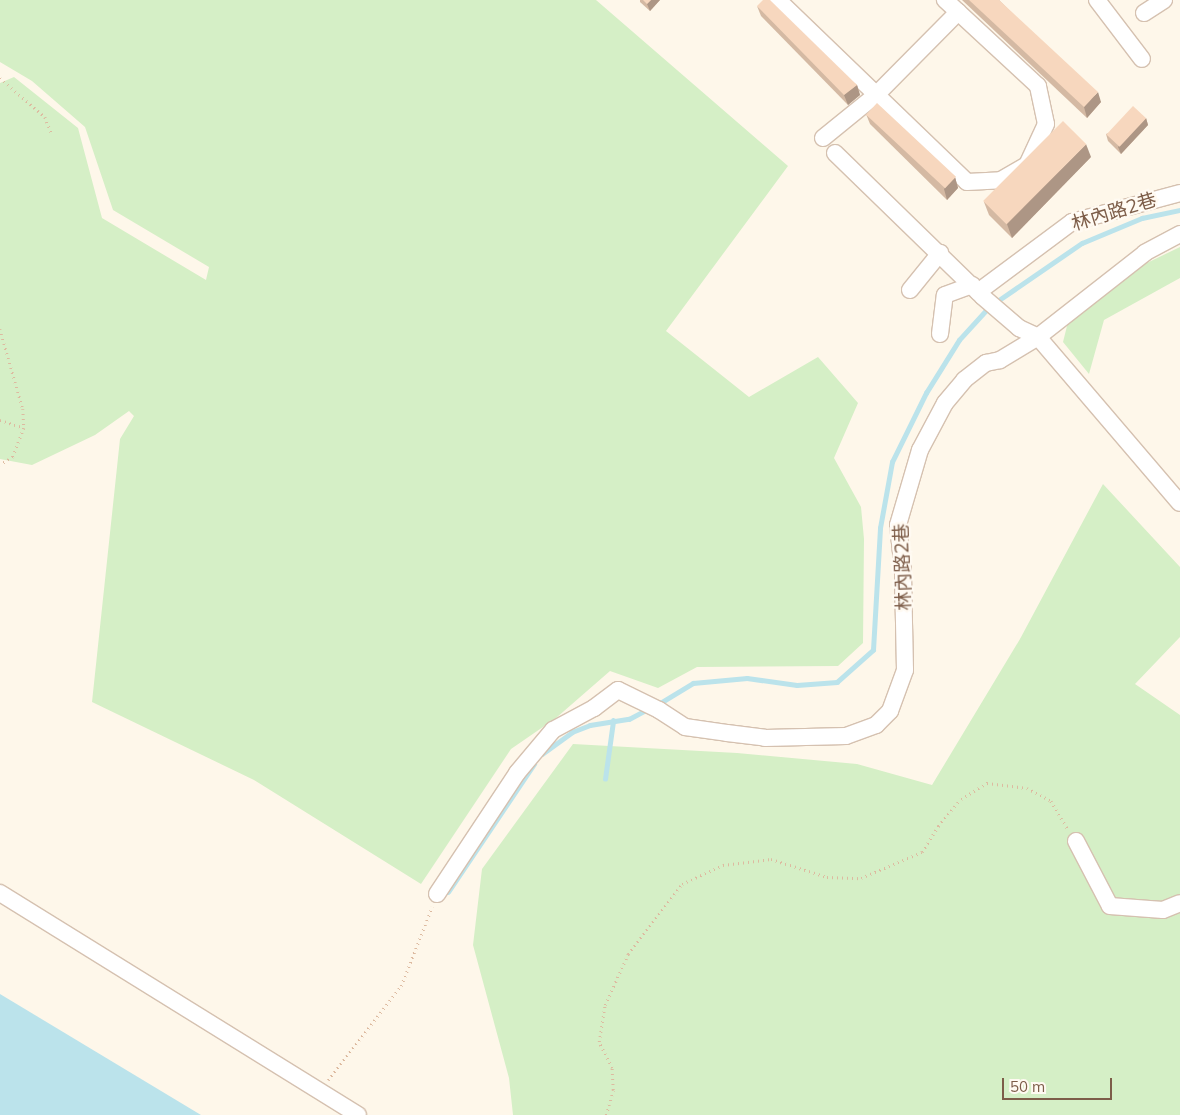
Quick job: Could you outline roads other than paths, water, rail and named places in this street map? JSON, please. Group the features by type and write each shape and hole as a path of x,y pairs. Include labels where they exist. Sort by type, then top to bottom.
{"street":[{"path":"778,0 967,182 1001,180 1027,165 1046,124 1038,86 945,0"},
{"path":"1097,0 1142,59"},
{"path":"1144,13 1164,0"},
{"path":"823,138 876,95 958,12"},
{"path":"834,153 1019,328 1038,337 1180,502"},
{"name":"林內路2巷","path":"940,334 945,295 978,291 1072,222 1180,193"},
{"name":"林內路2巷","path":"437,894 517,773 554,730 594,708 618,690 659,710 685,727 727,733 766,738 846,736 876,725 890,711 900,691 905,670 905,621 898,525 920,450 945,403 964,380 986,363 1000,360 1038,337 1145,253 1180,234"},
{"path":"910,290 940,253"},
{"path":"1076,841 1110,906 1163,910 1180,903"},
{"path":"0,893 321,1090 358,1115"}],"water":[{"path":"0,994 201,1115 0,1115"}],"waterway":[{"path":"996,302 1082,243 1142,218 1180,210"},
{"path":"657,705 693,683 747,678 797,685 837,682 873,650 880,528 892,462 926,393 959,340 989,307"},
{"path":"542,754 572,732 590,725 629,719 648,709"},
{"path":"605,779 613,721"},
{"path":"448,892 534,764"}]}
